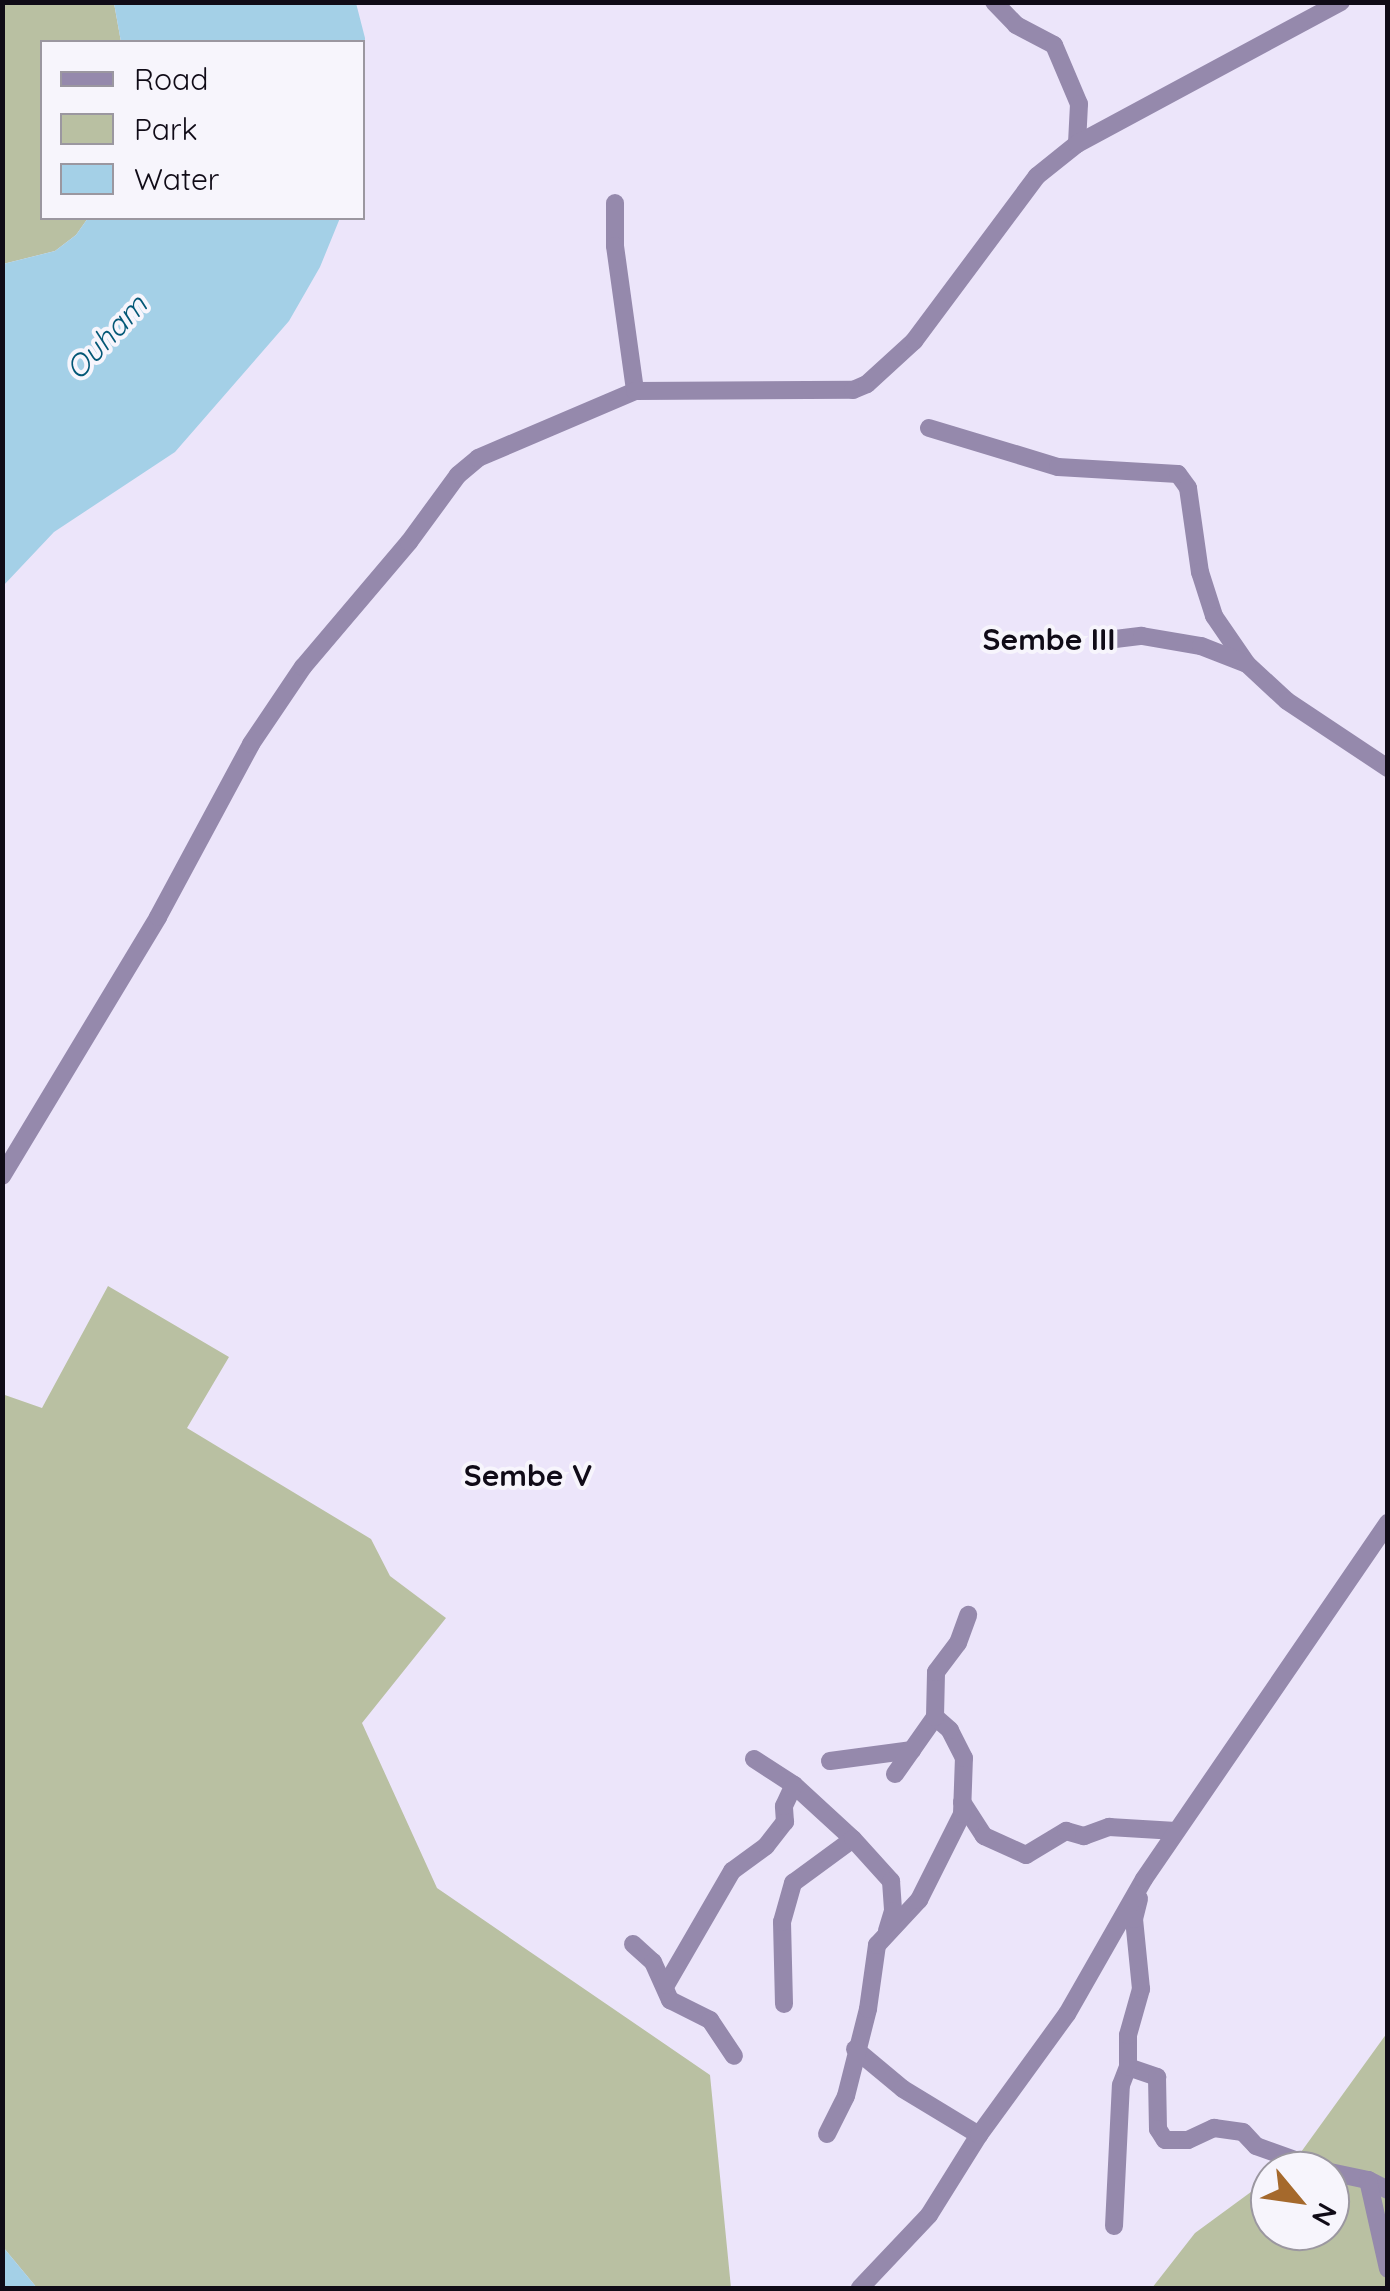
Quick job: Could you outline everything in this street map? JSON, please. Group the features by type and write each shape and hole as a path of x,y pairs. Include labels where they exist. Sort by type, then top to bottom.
{"street":[{"path":"994,2 1016,25 1054,45 1079,104 1077,144"},
{"path":"2,1176 158,917 251,744 303,666 409,542 458,475 478,458 636,390 852,390 867,384 914,341 1037,176 1077,144 1341,2"},
{"path":"615,203 614,246 636,390"},
{"path":"929,428 1058,467 1178,474 1188,488 1200,572 1214,616 1247,664 1287,701 1388,768"},
{"path":"1107,640 1142,636 1201,646 1247,664"},
{"path":"860,2288 929,2215 979,2134 1067,2014 1144,1878 1388,1522"},
{"path":"896,1774 935,1716 936,1672 958,1643 968,1616"},
{"path":"828,2134 846,2096 868,2009 876,1945 919,1900 962,1814 964,1758 950,1730 935,1716"},
{"path":"830,1761 912,1750"},
{"path":"754,1760 794,1784 891,1881 894,1911 885,1938"},
{"path":"666,1985 732,1871 766,1846 785,1822 784,1806 794,1784"},
{"path":"962,1802 984,1836 1026,1855 1066,1832 1084,1836 1109,1827 1176,1831"},
{"path":"784,2004 782,1922 794,1882 853,1839"},
{"path":"1114,2226 1121,2085 1128,2067 1128,2036 1141,1989 1134,1918 1144,1878"},
{"path":"633,1944 653,1962 670,2000 710,2020 734,2056"},
{"path":"855,2050 903,2089 979,2134"},
{"path":"1128,2067 1157,2077 1158,2129 1165,2140 1188,2140 1214,2128 1243,2132 1256,2146 1270,2151"},
{"path":"1350,2176 1388,2190"},
{"path":"1368,2180 1388,2269"}],"green space":[{"path":"2,3 114,3 121,40 40,40 40,220 87,220 76,235 55,251 3,264"},
{"path":"108,1286 229,1357 187,1428 371,1539 390,1576 446,1618 362,1723 437,1888 710,2075 731,2288 37,2288 3,2247 2,1394 42,1408"},
{"path":"1387,2033 1387,2288 1152,2288 1195,2233 1250,2193 1250,2251 1350,2251 1350,2151 1302,2151"}],"water":[{"path":"114,3 356,3 365,38 365,40 121,40"},
{"name":"Ouham","path":"87,220 339,220 320,267 289,321 175,452 54,532 3,586 3,264 55,251 76,235"},
{"path":"3,2247 37,2288 3,2288"}],"district":[{"name":"Sembe III","path":"1049,639"},
{"name":"Sembe V","path":"528,1475"}]}
